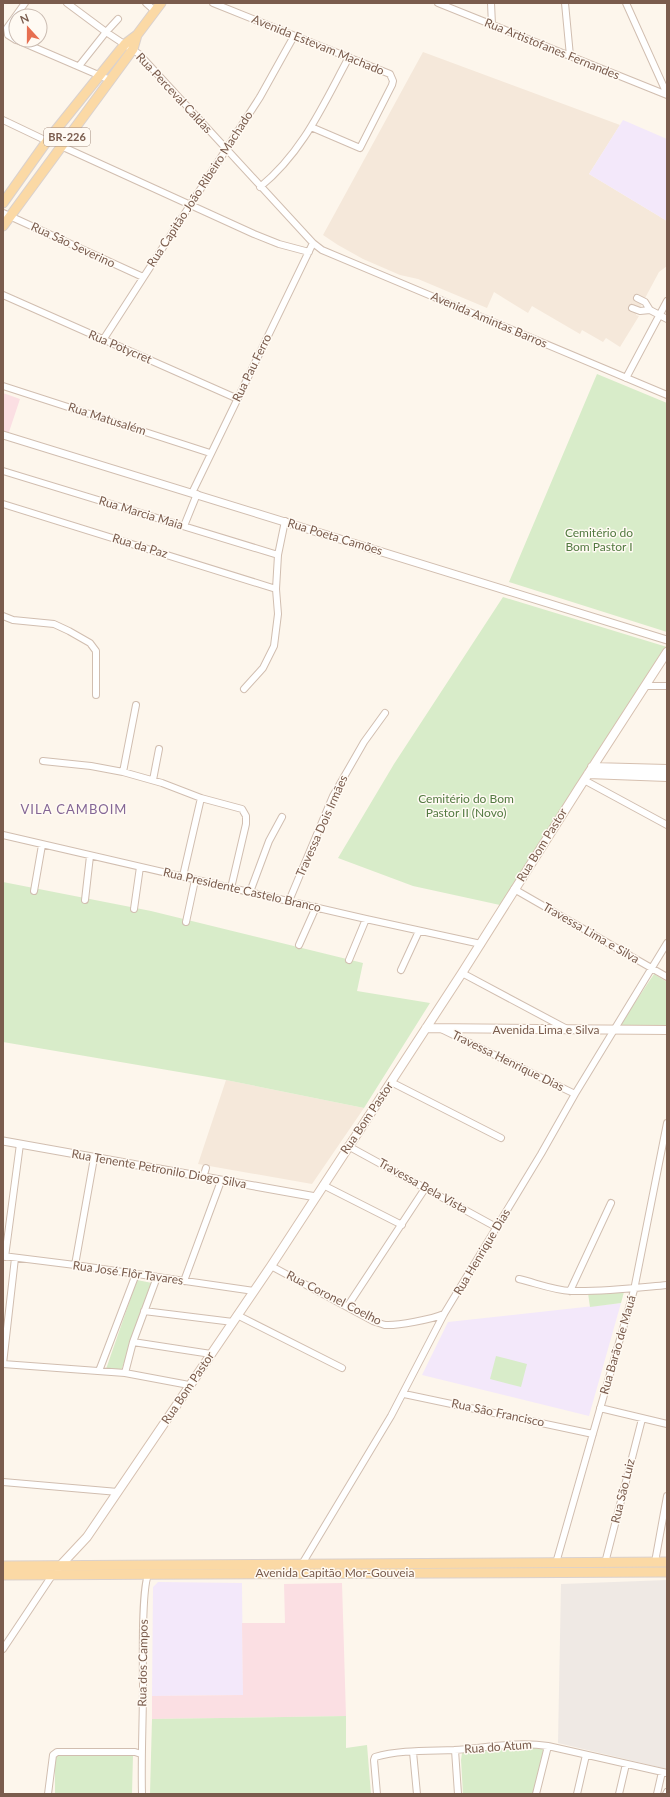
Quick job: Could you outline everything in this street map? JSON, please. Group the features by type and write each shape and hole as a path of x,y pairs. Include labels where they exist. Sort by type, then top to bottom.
{"main road":[{"name":"BR-226","path":"3,203 47,141 100,75 129,46 161,3"},
{"name":"BR-226","path":"3,226 7,214 61,146 110,80 129,46"},
{"name":"Rua Bom Pastor","path":"52,1574 87,1537 188,1386 271,1266 481,944 514,889 667,652"},
{"path":"588,774 667,769"},
{"path":"621,772 667,777"},
{"name":"Avenida Lima e Silva","path":"426,1028 667,1030"},
{"path":"667,1562 667,1572"},
{"name":"Avenida Capitão Mor-Gouveia","path":"3,1574 149,1573 238,1569 302,1564 667,1562"},
{"name":"Avenida Capitão Mor-Gouveia","path":"3,1566 667,1572"}],"street":[{"name":"Rua Perceval Caldas","path":"67,3 139,54 313,243"},
{"path":"146,3 155,11"},
{"name":"Avenida Estevam Machado","path":"213,3 388,72 392,77 392,85 360,148 311,127"},
{"name":"Rua Artistofanes Fernandes","path":"438,3 667,94"},
{"path":"491,3 492,25"},
{"path":"565,3 570,56"},
{"path":"626,3 667,94"},
{"path":"79,66 118,19"},
{"name":"Rua Capitão João Ribeiro Machado","path":"103,340 260,97 294,36"},
{"path":"36,48 110,80"},
{"path":"260,187 288,161 311,127 349,57"},
{"path":"3,120 47,141"},
{"path":"61,146 189,205 273,241 309,252"},
{"name":"Rua São Severino","path":"7,214 143,277"},
{"name":"Rua Pau Ferro","path":"184,526 194,493 210,453 238,399 313,243"},
{"name":"Avenida Amintas Barros","path":"313,243 322,250 667,395"},
{"name":"Rua Potycret","path":"3,294 103,340 238,399"},
{"path":"637,298 645,302 650,310 667,319"},
{"path":"626,378 667,301"},
{"path":"632,308 640,312 650,310"},
{"name":"Rua Matusalém","path":"3,386 210,453"},
{"name":"Rua Poeta Camões","path":"3,435 667,640"},
{"name":"Rua Marcia Maia","path":"3,471 278,554"},
{"name":"Rua da Paz","path":"3,504 276,589"},
{"path":"244,689 264,668 271,656 274,646 278,609 276,589 278,554 285,521"},
{"path":"3,616 13,620 54,624 69,630 90,643 96,651 96,695"},
{"path":"645,686 667,686"},
{"path":"123,772 136,705"},
{"name":"Travessa Dois Irmães","path":"289,901 333,796 364,742 385,713"},
{"path":"153,780 159,749"},
{"path":"42,761 91,766 123,772 153,780 201,798 242,809 246,816 246,824 231,888"},
{"path":"588,774 667,825"},
{"path":"183,876 201,798"},
{"path":"250,892 269,842 282,817"},
{"name":"Rua Presidente Castelo Branco","path":"3,836 481,944"},
{"path":"34,891 42,844"},
{"path":"85,900 90,856"},
{"path":"134,909 140,867"},
{"path":"186,922 195,880"},
{"name":"Travessa Lima e Silva","path":"514,889 667,977"},
{"path":"299,945 316,907"},
{"path":"349,960 366,919"},
{"path":"400,970 419,931"},
{"name":"Rua Henrique Dias","path":"302,1564 404,1394 444,1314 542,1154 575,1094 667,943"},
{"path":"462,973 571,1030"},
{"name":"Travessa Henrique Dias","path":"441,1029 575,1094"},
{"path":"391,1082 501,1138"},
{"name":"Rua Barão de Mauá","path":"556,1563 634,1290 667,1123"},
{"name":"Rua Tenente Petronilo Diogo Silva","path":"3,1142 221,1181 316,1196"},
{"path":"4,1257 20,1144"},
{"name":"Travessa Bela Vista","path":"348,1146 426,1187 496,1227"},
{"path":"75,1265 94,1158"},
{"path":"204,1178 206,1168"},
{"path":"184,1281 221,1181"},
{"path":"323,1185 402,1225"},
{"path":"347,1307 426,1187"},
{"path":"570,1291 611,1203"},
{"name":"Rua José Flôr Tavares","path":"4,1257 75,1265 254,1291"},
{"path":"15,1258 3,1364 125,1373 188,1386"},
{"name":"Rua Coronel Coelho","path":"271,1266 383,1325 436,1318 444,1314"},
{"path":"98,1371 136,1274"},
{"path":"125,1373 133,1342 157,1277"},
{"path":"519,1278 556,1289 570,1291 634,1290 667,1285"},
{"path":"144,1311 233,1322"},
{"path":"238,1315 342,1368"},
{"path":"133,1342 211,1354"},
{"name":"Rua São Francisco","path":"404,1394 593,1434"},
{"path":"600,1408 667,1424"},
{"name":"Rua São Luiz","path":"605,1563 642,1419"},
{"path":"3,1482 118,1492"},
{"path":"655,1562 667,1496"},
{"name":"Rua dos Campos","path":"142,1794 141,1754 146,1582 149,1573"},
{"path":"3,1649 52,1574"},
{"name":"Rua do Atum","path":"377,1794 375,1757 413,1752 522,1744 548,1746 586,1756 665,1772"},
{"path":"536,1794 548,1746"},
{"path":"455,1750 458,1794"},
{"path":"48,1794 53,1755 57,1752 135,1752 141,1754"},
{"path":"413,1752 417,1794"},
{"path":"577,1794 586,1756"},
{"path":"619,1794 626,1764"},
{"path":"657,1794 665,1772"}],"shaded area":[{"path":"423,52 620,125 589,174 667,221 667,266 659,272 636,315 639,316 620,347 606,338 603,342 582,330 580,334 532,306 528,313 494,292 487,308 418,279 400,275 363,259 323,235"},
{"path":"623,120 667,139 667,221 589,174"},
{"path":"3,393 20,399 8,435 3,434"},
{"path":"226,1080 364,1108 312,1184 198,1164"},
{"path":"621,1303 589,1416 422,1375 448,1322"},
{"path":"667,1580 667,1769 558,1743 561,1584"},
{"path":"158,1582 242,1583 243,1695 152,1696 153,1587"},
{"path":"342,1583 346,1716 152,1719 152,1696 243,1695 242,1623 285,1623 284,1584"}],"green space":[{"name":"Cemitério do Bom Pastor I","path":"597,374 667,403 667,632 509,582"},
{"name":"Cemitério do Bom Pastor II (Novo)","path":"503,597 667,647 500,905 413,886 338,858 394,764"},
{"path":"3,882 151,911 363,963 357,991 430,1003 364,1108 226,1080 3,1042"},
{"path":"654,974 667,982 667,1025 620,1025"},
{"path":"137,1280 152,1283 121,1371 106,1369"},
{"path":"624,1292 621,1303 590,1307 588,1293"},
{"path":"496,1356 527,1364 521,1387 490,1379"},
{"path":"346,1716 346,1748 367,1745 371,1794 150,1794 152,1719"},
{"path":"538,1747 542,1748 544,1752 534,1794 463,1794 462,1753"},
{"path":"55,1755 133,1755 132,1794 55,1794"}],"district":[{"name":"VILA CAMBOIM","path":"74,809"}]}
